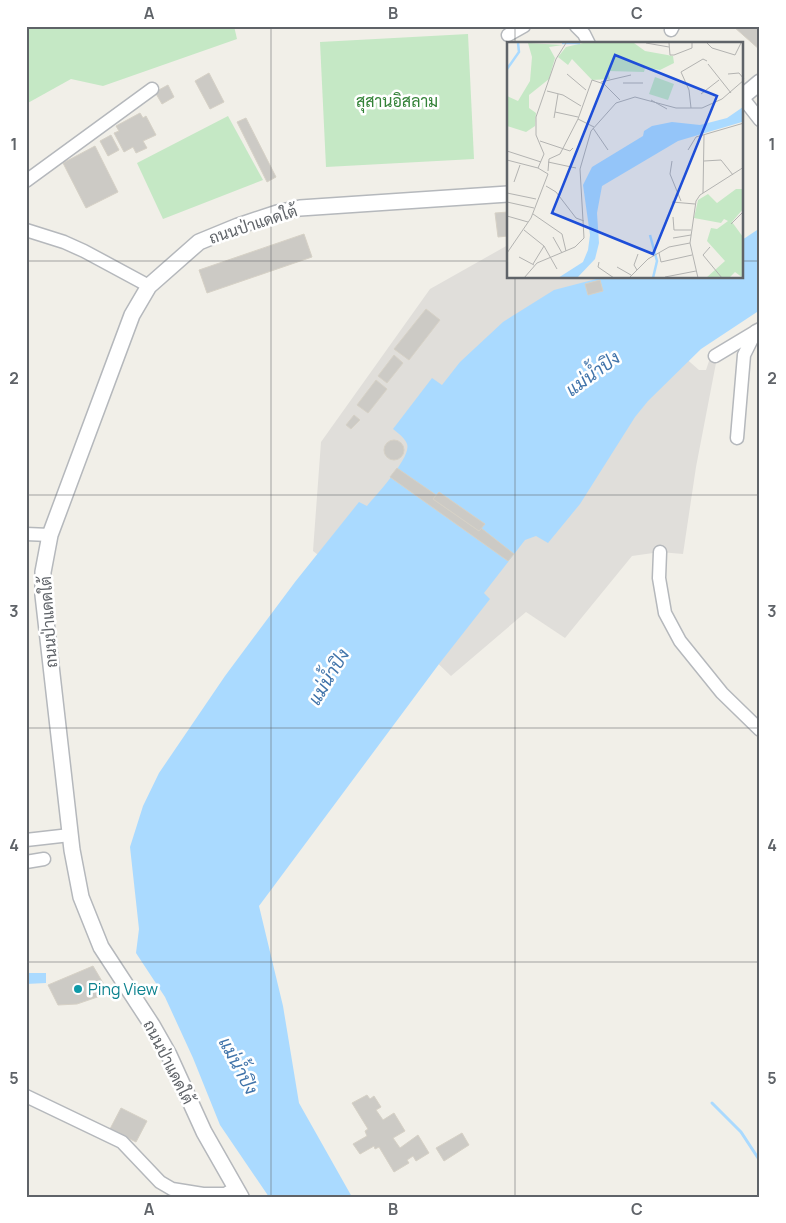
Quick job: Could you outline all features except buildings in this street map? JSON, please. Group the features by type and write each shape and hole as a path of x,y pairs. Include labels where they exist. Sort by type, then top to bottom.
{"street":[{"path":"508,35 524,26"},
{"path":"576,26 584,34 588,42"},
{"path":"744,95 760,82"},
{"path":"26,181 152,89"},
{"path":"744,100 760,120"},
{"name":"ถนนป่าแดดใต้","path":"239,1192 204,1132 169,1055 152,1025 101,947 81,897 70,835 43,595 43,572 50,535 132,315 149,286 199,242 277,213 312,207 507,194"},
{"path":"26,230 64,242 84,251 149,286"},
{"path":"714,356 758,330"},
{"path":"737,438 744,355 758,330"},
{"path":"26,534 50,535"},
{"path":"660,552 659,578 665,613 680,641 722,693 760,730"},
{"path":"26,840 70,835"},
{"path":"26,862 44,859"},
{"path":"26,1096 122,1142 160,1182 172,1189 203,1194 239,1192"}],"shaded area":[{"path":"507,246 507,279 602,279 606,288 699,370 706,370 710,358 716,363 696,467 683,554 660,552 632,556 565,638 526,612 451,676 352,581 313,551 321,442 430,289"}],"green space":[{"path":"26,26 234,26 237,39 103,86 71,79 26,104"},
{"name":"สุสานอิสลาม","path":"468,34 474,159 326,167 320,42"},
{"path":"228,116 263,180 163,219 137,163"}],"water":[{"name":"แม่น้ำปิง","path":"760,228 760,310 701,349 648,401 635,417 580,504 548,543 536,536 525,540 484,593 490,599 439,664 259,906 283,1006 299,1103 352,1197 269,1197 220,1125 193,1058 165,997 136,953 139,929 130,847 143,806 159,773 225,676 295,582 359,502 367,506 399,466 407,450 407,444 393,429 432,378 442,385 460,362 503,322 554,290 596,279 744,279 744,239"},
{"path":"26,973 46,973 46,983 26,984"}],"waterway":[{"path":"712,1103 741,1132 760,1161"}],"place":[{"name":"Ping View","path":"78,989"}]}
